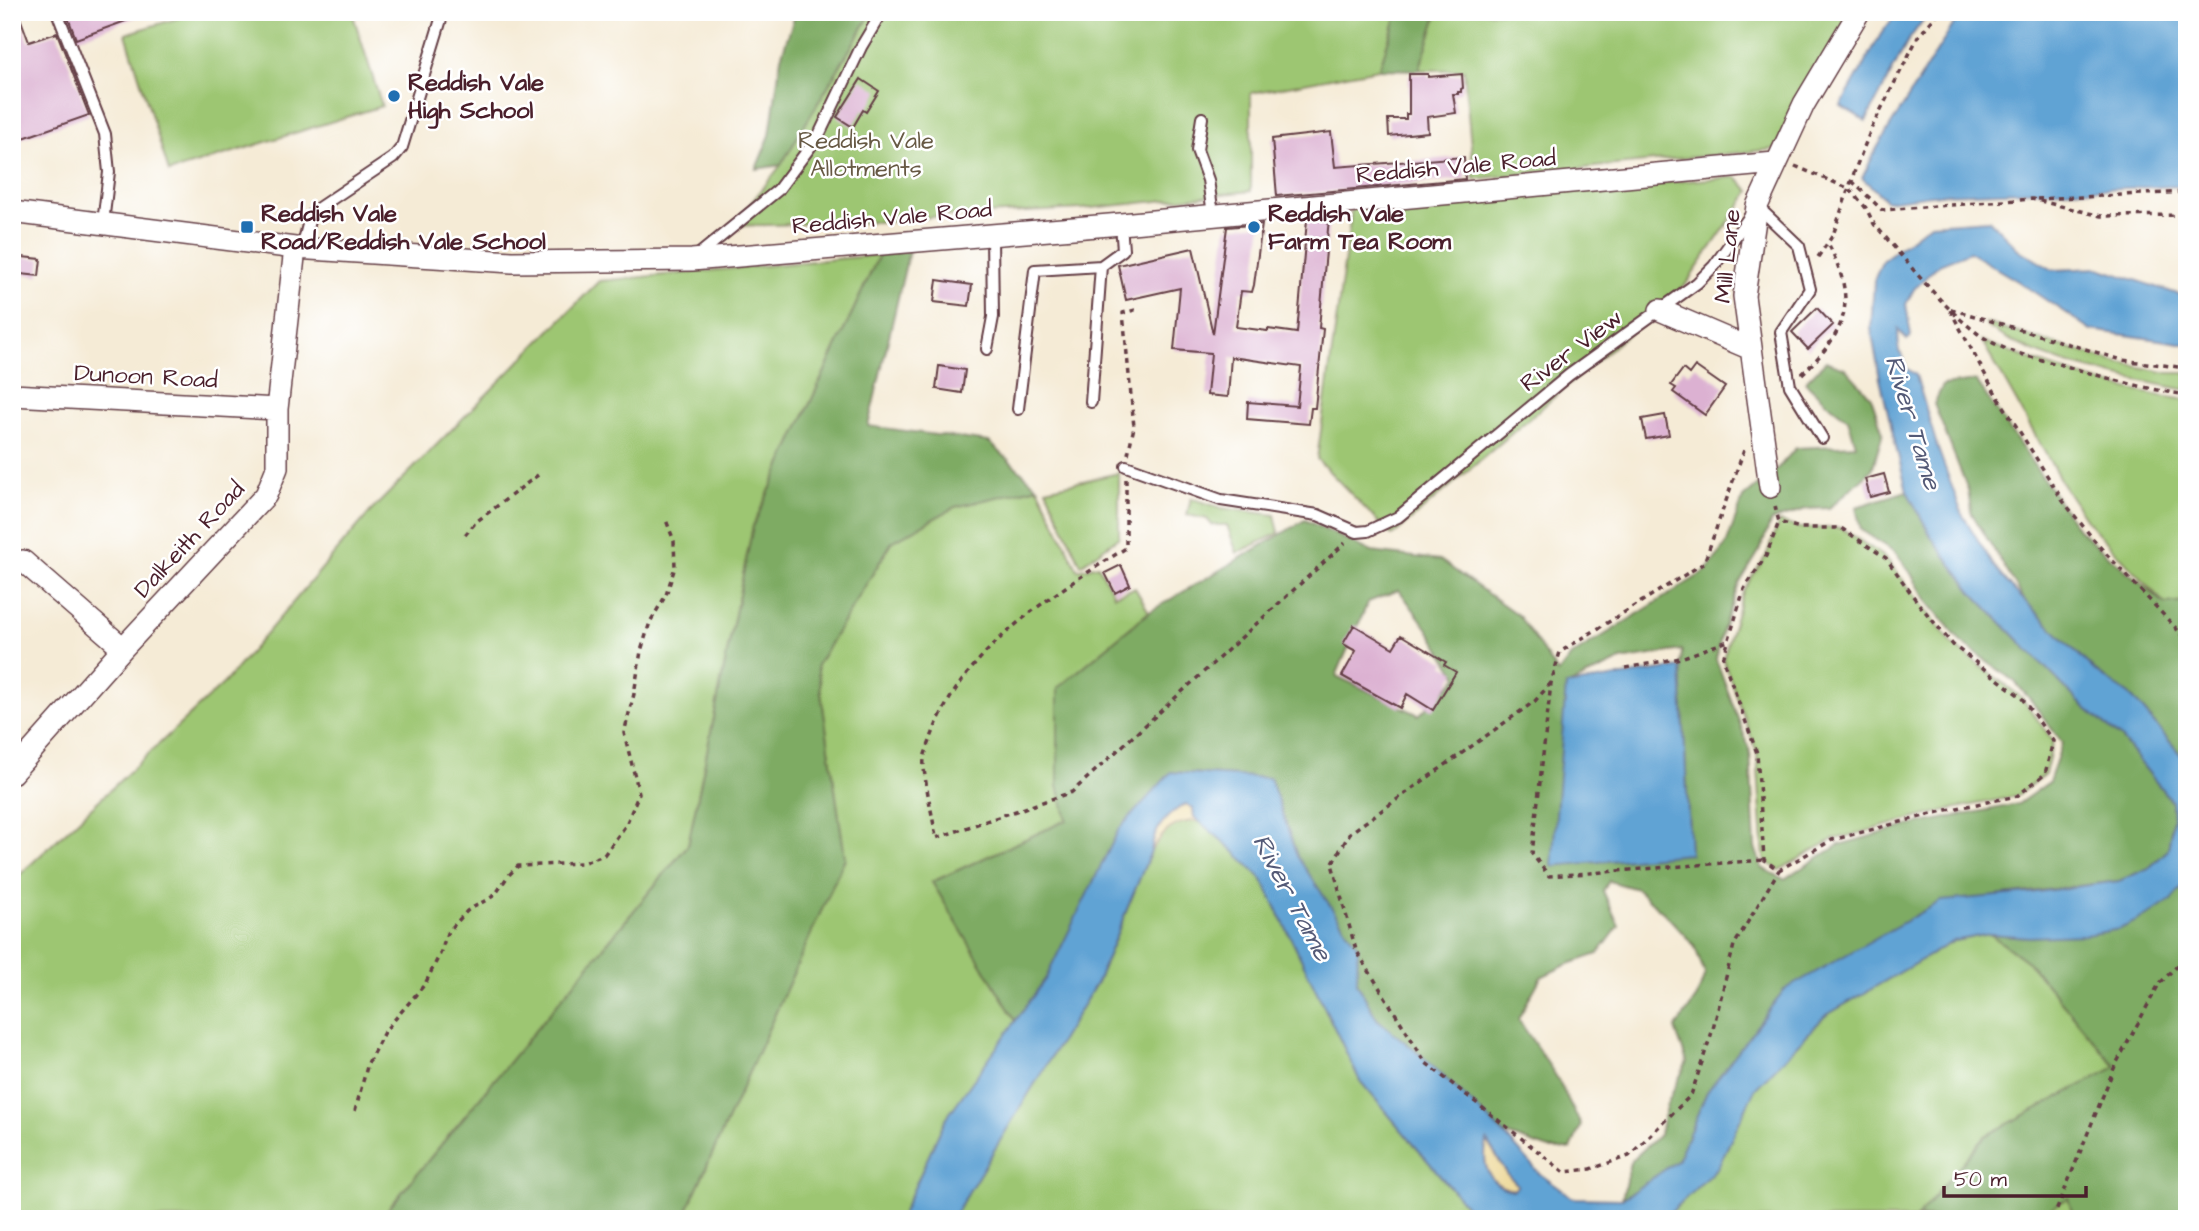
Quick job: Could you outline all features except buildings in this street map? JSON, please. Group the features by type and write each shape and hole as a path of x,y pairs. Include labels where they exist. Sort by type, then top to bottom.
{"street":[{"name":"Mill Lane","path":"1770,487 1744,296 1757,206 1804,104 1859,12"},
{"name":"Reddish Vale Road","path":"12,212 298,248 512,262 692,260 1121,224 1775,163"},
{"name":"Dalkeith Road","path":"12,773 266,495 276,468 277,409 298,248"},
{"path":"1660,310 1751,349"},
{"name":"Dunoon Road","path":"12,395 277,409"},
{"path":"23,561 123,649"}],"lane":[{"path":"57,12 105,134 109,172 103,223"},
{"path":"692,260 778,190 820,135 861,47 882,12"},
{"path":"298,248 310,218 317,209 393,158 402,148 442,16"},
{"path":"1202,118 1197,150 1208,180 1213,214"},
{"path":"1757,206 1799,246 1810,289 1781,332 1790,386 1822,438"},
{"name":"River View","path":"1357,532 1368,531 1398,517 1569,375 1697,283 1714,266 1757,206"},
{"path":"1018,409 1035,270 1101,266 1123,250 1121,224"},
{"path":"987,349 993,317 992,234"},
{"path":"1091,402 1101,266"},
{"path":"1126,466 1221,500 1318,515 1357,532"}],"path":[{"path":"1806,273 1833,235 1872,127 1918,37 1939,12"},
{"path":"1775,163 1795,166 1850,190 1866,208 1874,224 1949,309 1979,335 2000,346 2148,389 2187,395"},
{"path":"1852,181 1882,210 2032,199 2187,192"},
{"path":"2032,199 2101,216 2187,215"},
{"path":"1790,386 1822,354 1844,318 1846,295 1840,267 1828,243"},
{"path":"1139,309 1123,313 1134,427 1126,466 1126,548 1042,602 977,660 953,692 938,718 923,760 936,838 1072,792 1357,532"},
{"path":"1949,309 2122,360 2187,368"},
{"path":"1949,309 1993,389 2063,501 2098,545 2187,640"},
{"path":"1745,446 1704,563 1560,652 1551,683 1532,854 1549,876 1764,860 1779,870"},
{"path":"465,535 476,522 538,475"},
{"path":"1764,860 1757,753 1723,659 1744,589 1766,556 1779,522 1770,487"},
{"path":"355,1111 368,1063 384,1032 425,984 447,933 467,911 495,895 518,866 582,863 604,855 626,825 639,793 624,733 641,651 650,622 666,595 675,567 674,541 666,520"},
{"path":"1551,683 1535,701 1350,833 1332,864 1356,950 1426,1063 1564,1172 1591,1169 1629,1156 1691,1095 1713,1029 1734,945 1779,870 1832,840 1947,810 2017,796 2045,774 2053,741 2021,697 1953,645 1918,603 1886,558 1842,528 1800,528 1779,522"},
{"path":"1625,668 1681,658 1728,641"},
{"path":"2053,1219 2115,1066 2159,984 2187,956"}],"green space":[{"path":"198,12 352,12 382,106 169,172 126,34"},
{"path":"796,12 872,12 781,165 756,169 770,135 781,57"},
{"name":"Reddish Vale Allotments","path":"872,12 1398,12 1379,69 1251,93 1251,191 1082,209 930,217 906,221 733,226 781,165"},
{"path":"1398,12 1438,12 1419,70 1379,69"},
{"path":"1438,12 1851,12 1775,149 1474,179 1464,70 1419,70"},
{"path":"1736,177 1750,191 1686,284 1392,536 1317,459 1352,207"},
{"path":"909,251 868,426 989,442 1038,487 955,507 892,542 817,665 845,858 683,1219 380,1219 688,845 753,526 879,255"},
{"path":"879,255 753,526 688,845 380,1219 12,1219 12,882 225,682 371,511 599,281"},
{"path":"1986,323 2115,362 2169,373 2187,373 2187,390 2058,360 2010,340 1987,327"},
{"path":"1982,341 2082,377 2134,391 2187,400 2187,602 2165,604 2086,520"},
{"path":"1826,361 1845,368 1871,397 1883,433 1872,470 1829,508 1806,509 1771,521 1760,550 1739,584 1722,631 1716,659 1750,751 1755,847 1762,868 1784,879 1839,845 1907,826 2018,804 2049,782 2062,743 2030,699 2015,682 1961,642 1927,601 1895,552 1861,530 1856,507 1907,491 1932,538 1973,593 2082,705 2121,738 2172,802 2173,818 2168,850 2149,868 2119,881 1988,897 1707,1092 1678,1161 1622,1199 1630,1162 1660,1134 1666,1106 1687,1062 1675,1029 1697,997 1705,974 1694,945 1637,889 1609,881 1603,891 1619,926 1598,954 1541,977 1518,1019 1556,1076 1581,1125 1571,1149 1549,1149 1503,1133 1377,1019 1297,856 1270,778 1171,772 1046,978 1016,1021 932,882 1067,820 1058,785 1058,688 1149,612 1305,520 1372,552 1440,560 1519,616 1558,673 1571,656 1706,571 1726,545 1743,498 1777,469 1796,448 1856,445 1848,419 1805,382","holes":["1399,590 1458,677 1419,715 1336,676 1368,602","1682,650 1681,667 1690,854 1566,686 1621,660"]},
{"path":"1976,381 2078,529 2165,604 2187,602 2187,762 2133,698 2094,670 2025,601 1971,512 1968,490 1934,404 1943,385"},
{"path":"1119,473 1119,537 1081,565 1046,489"},
{"path":"1038,487 1078,570 1098,565 1114,595 1135,588 1149,612 1058,688 1058,785 1067,820 932,882 1016,1021 945,1120 900,1219 683,1219 845,858 817,665 892,542 955,507"},
{"path":"1191,498 1221,508 1275,515 1279,533 1237,553 1227,525 1212,525 1207,519 1187,515"},
{"path":"1779,522 1800,528 1841,528 1886,558 1953,645 2021,697 2053,741 2045,774 2017,796 1947,810 1832,840 1779,870 1764,860 1757,753 1723,659 1744,589 1766,556"},
{"path":"1166,817 1194,817 1263,880 1360,1081 1477,1219 952,1219 1097,982 1151,851 1153,837"},
{"path":"2187,882 2187,1219 2074,1219 2068,1198 2033,1219 1917,1217 1985,1136 2116,1067 2029,963 1990,934 2029,937 2171,900"},
{"path":"1990,934 2029,963 2116,1067 2061,1202 2068,1198 2074,1219 1664,1219 1718,1167 1755,1089 1825,1016 1954,941"}],"sand":[{"path":"1186,804 1193,808 1194,817 1199,821 1190,821 1170,828 1151,851 1155,835 1162,823"},
{"path":"1486,1140 1508,1175 1518,1185 1514,1190 1497,1184 1488,1172"}],"water":[{"path":"1898,12 1929,12 1908,41 1866,121 1841,106 1881,34"},
{"path":"1967,12 2187,12 2187,186 1940,194 1887,201 1862,178 1877,148 1958,17"},
{"name":"River Tame","path":"1989,220 2019,250 2053,270 2099,268 2187,297 2187,344 2091,330 1969,252 1939,264 1914,289 1906,304 1911,336 1907,340 1898,329 1899,352 1906,368 1916,375 1937,446 1962,514 1994,566 2013,589 2094,670 2133,698 2187,762 2187,882 2171,900 2149,915 2120,929 2087,935 2029,937 1990,934 1954,941 1825,1016 1755,1089 1718,1167 1664,1219 1477,1219 1360,1081 1263,880 1194,817 1193,808 1186,804 1167,817 1158,829 1097,982 952,1219 900,1219 945,1120 1046,978 1119,829 1171,772 1270,778 1297,856 1358,947 1357,983 1377,1019 1423,1057 1503,1133 1540,1174 1573,1198 1622,1199 1677,1161 1707,1092 1784,990 1941,901 2119,881 2149,868 2168,850 2173,818 2172,802 2121,738 2082,705 1973,593 1932,538 1907,491 1871,329 1874,280 1883,260 1930,224","holes":["1487,1141 1508,1175 1518,1185 1514,1190 1498,1184 1488,1173 1485,1158"]},
{"path":"1681,667 1690,854 1552,866 1566,685"}],"place":[{"name":"Reddish Vale High School","path":"394,96"},
{"name":"Reddish Vale Road/Reddish Vale School","path":"247,227"},
{"name":"Reddish Vale Farm Tea Room","path":"1254,227"}]}
